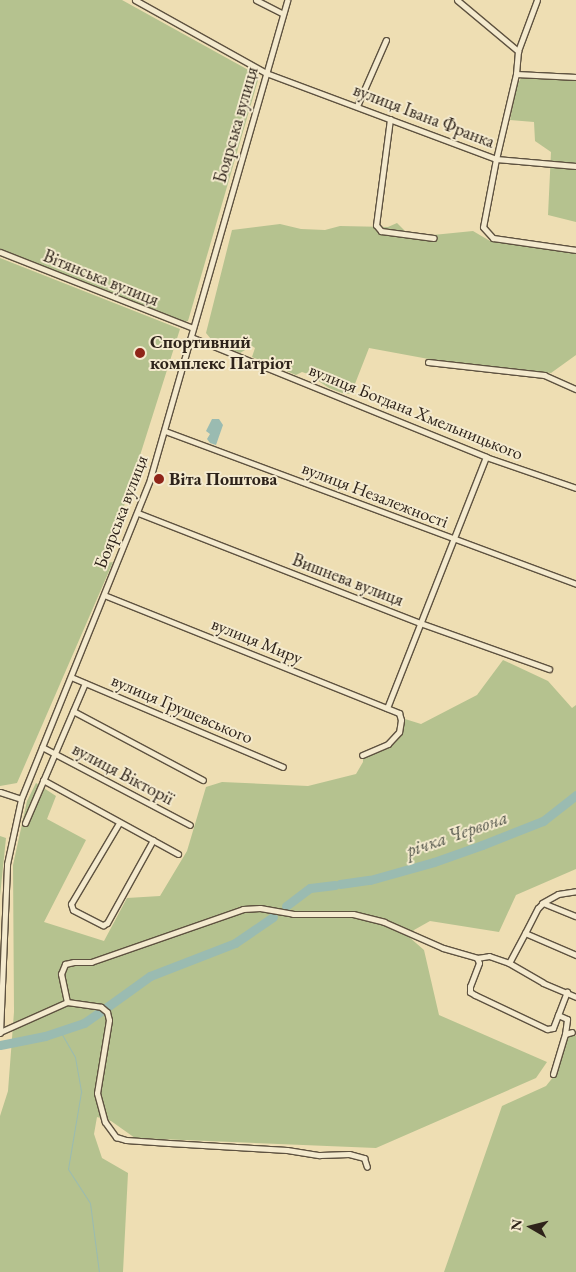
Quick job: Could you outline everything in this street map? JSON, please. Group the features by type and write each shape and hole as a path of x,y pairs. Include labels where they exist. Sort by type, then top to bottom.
{"street":[{"name":"вулиця Івана Франка","path":"135,0 266,73 496,158 576,166"},
{"path":"256,0 283,14"},
{"name":"Боярська вулиця","path":"0,1033 7,864 21,799 138,514 165,430 287,0"},
{"path":"456,0 518,51"},
{"path":"537,0 518,51 516,74 496,158 483,227 493,238 576,250"},
{"path":"357,106 386,40"},
{"path":"516,74 576,77"},
{"path":"390,119 376,225 381,231 434,238"},
{"name":"Вітянська вулиця","path":"0,252 193,328"},
{"name":"вулиця Богдана Хмельницького","path":"191,337 486,457 576,488"},
{"path":"428,362 544,376 576,389"},
{"name":"вулиця Незалежності","path":"165,430 576,584"},
{"path":"387,708 420,623 456,539 486,457"},
{"name":"Вишнева вулиця","path":"138,514 420,623 549,669"},
{"name":"вулиця Миру","path":"104,595 399,713 402,720 399,732 388,744 362,755"},
{"name":"вулиця Грушевського","path":"71,677 283,767"},
{"path":"25,823 85,683"},
{"path":"73,711 203,780"},
{"name":"вулиця Вікторії","path":"42,747 190,825"},
{"path":"43,780 178,854"},
{"path":"0,792 21,799"},
{"path":"119,823 71,904 73,910 103,925 107,923 152,840"},
{"path":"509,963 540,905 558,894 576,891"},
{"path":"540,905 547,904 576,916"},
{"path":"67,1002 61,974 65,964 91,962 243,909 260,908 293,914 353,914 384,922 443,948 477,958 489,956 509,963 543,983 576,997"},
{"path":"525,933 576,955"},
{"path":"477,958 479,963 470,986 470,992 547,1029 553,1028 567,992"},
{"path":"0,1033 67,1002 101,1007 107,1012 109,1020 96,1094 105,1122 116,1137 126,1140 267,1148 320,1155 349,1154 364,1158 367,1167"},
{"path":"553,1074 565,1034 567,1019 558,1016"},
{"path":"565,1034 572,1032"}],"green space":[{"path":"0,0 122,0 252,72 258,80 188,321 177,324 0,252"},
{"path":"521,78 576,80 576,222 548,215 551,152 535,141 534,122 510,120 517,85"},
{"path":"397,223 405,231 423,236 473,231 490,241 576,251 576,355 551,373 434,360 369,348 351,394 329,388 308,374 302,372 296,375 252,357 255,348 252,346 240,353 215,344 206,333 232,230 280,224 301,229 325,230 340,226 388,227"},
{"path":"0,258 180,329 106,563 113,562 17,783 0,786"},
{"path":"503,660 548,681 572,708 576,705 576,869 516,895 499,932 430,921 414,930 409,937 424,950 439,1015 547,1062 536,1078 376,1148 135,1138 111,1121 97,1117 94,1134 102,1158 128,1173 123,1272 0,1272 0,1116 8,1091 14,1012 13,865 27,801 36,783 56,796 47,819 86,840 44,922 104,941 127,898 160,896 187,851 206,787 222,782 308,786 356,774 363,759 394,744 402,734 405,719 421,724 477,695"},
{"path":"0,836 6,838 0,896"},
{"path":"566,1036 576,1036 576,1272 444,1272 502,1106 546,1086 554,1076"}],"water":[{"path":"212,419 219,419 223,425 216,445 210,443 207,439 210,434 206,431"}],"waterway":[{"name":"річка Червона","path":"340,884 370,880 434,862 482,845 543,821 576,795"},
{"path":"286,906 310,888 335,885"},
{"name":"річка Червона","path":"107,1007 150,976 235,943 273,917"},
{"path":"0,1045 45,1036 84,1023 100,1012"},
{"path":"60,1031 75,1057 81,1092 68,1169 90,1203 99,1272"}],"place":[{"name":"Спортивний комплекс Патріот","path":"140,353"},
{"name":"Віта Поштова","path":"159,479"}]}
